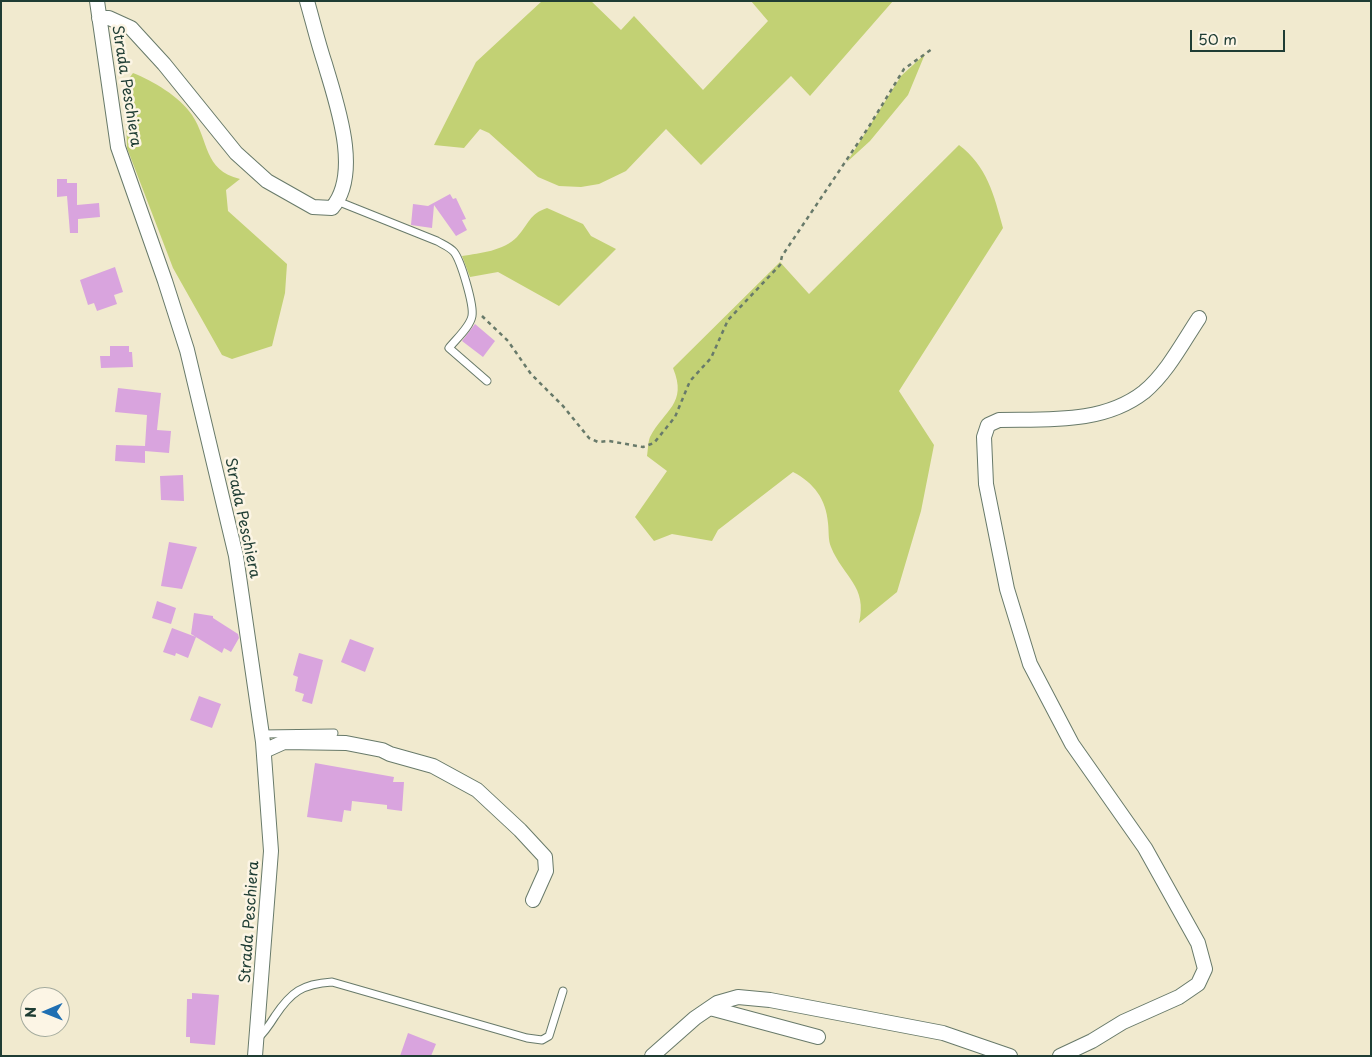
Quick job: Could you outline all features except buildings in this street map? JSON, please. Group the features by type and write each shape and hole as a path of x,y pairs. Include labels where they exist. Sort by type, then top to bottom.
{"street":[{"name":"Strada Peschiera","path":"97,1 118,147 187,350 236,556 264,750 271,851 258,1038 255,1056"},
{"path":"99,18 108,18 131,28 164,64 236,154 267,182 313,206 332,208 342,188 345,166 345,140 337,103 307,1"},
{"path":"1060,1056 1092,1041 1124,1022 1179,998 1198,984 1204,969 1198,943 1145,848 1072,744 1030,664 1008,589 988,494 984,437 988,425 999,420 1087,417 1122,406 1144,392 1158,377 1200,318"},
{"path":"264,750 284,742 346,744 373,748 433,766 477,790 520,830 545,858 546,870 533,900"},
{"path":"652,1056 667,1040 717,1003 738,997 770,1000 943,1033 1010,1056"},
{"path":"710,1008 818,1037"}],"lane":[{"path":"337,201 437,241 453,250 460,261 472,315 468,325 449,348 487,381"},
{"path":"262,734 334,733"},
{"path":"258,1038 264,1033 282,1006 298,990 311,983 332,982 527,1038 542,1040 549,1036 563,991"}],"path":[{"path":"470,304 504,336 531,374 564,406 589,438 598,442 609,441 635,447 643,447 654,443 675,418 690,381 711,358 728,320 780,266 782,256 868,128 904,68 932,49"}],"green space":[{"path":"542,1 591,1 621,30 634,16 703,90 768,21 751,1 893,1 810,96 791,76 701,165 666,129 626,171 599,184 581,187 559,186 538,177 489,133 480,129 464,148 434,145 476,62"},
{"path":"925,54 908,95 870,141 847,162 901,76"},
{"path":"133,73 165,90 187,108 213,161 219,169 228,175 240,179 226,190 228,211 287,264 285,293 272,346 232,359 222,355 173,268 127,148 125,84"},
{"path":"959,145 969,153 983,172 993,193 1003,228 899,391 934,445 921,511 897,592 859,623 860,600 853,582 831,547 827,514 822,499 807,481 793,472 718,530 712,541 672,534 654,541 635,517 667,471 647,456 650,437 676,399 678,390 673,368 780,262 809,294"},
{"path":"547,208 583,224 591,236 616,249 559,306 498,272 470,277 462,256 491,251 511,242 536,213"}]}
